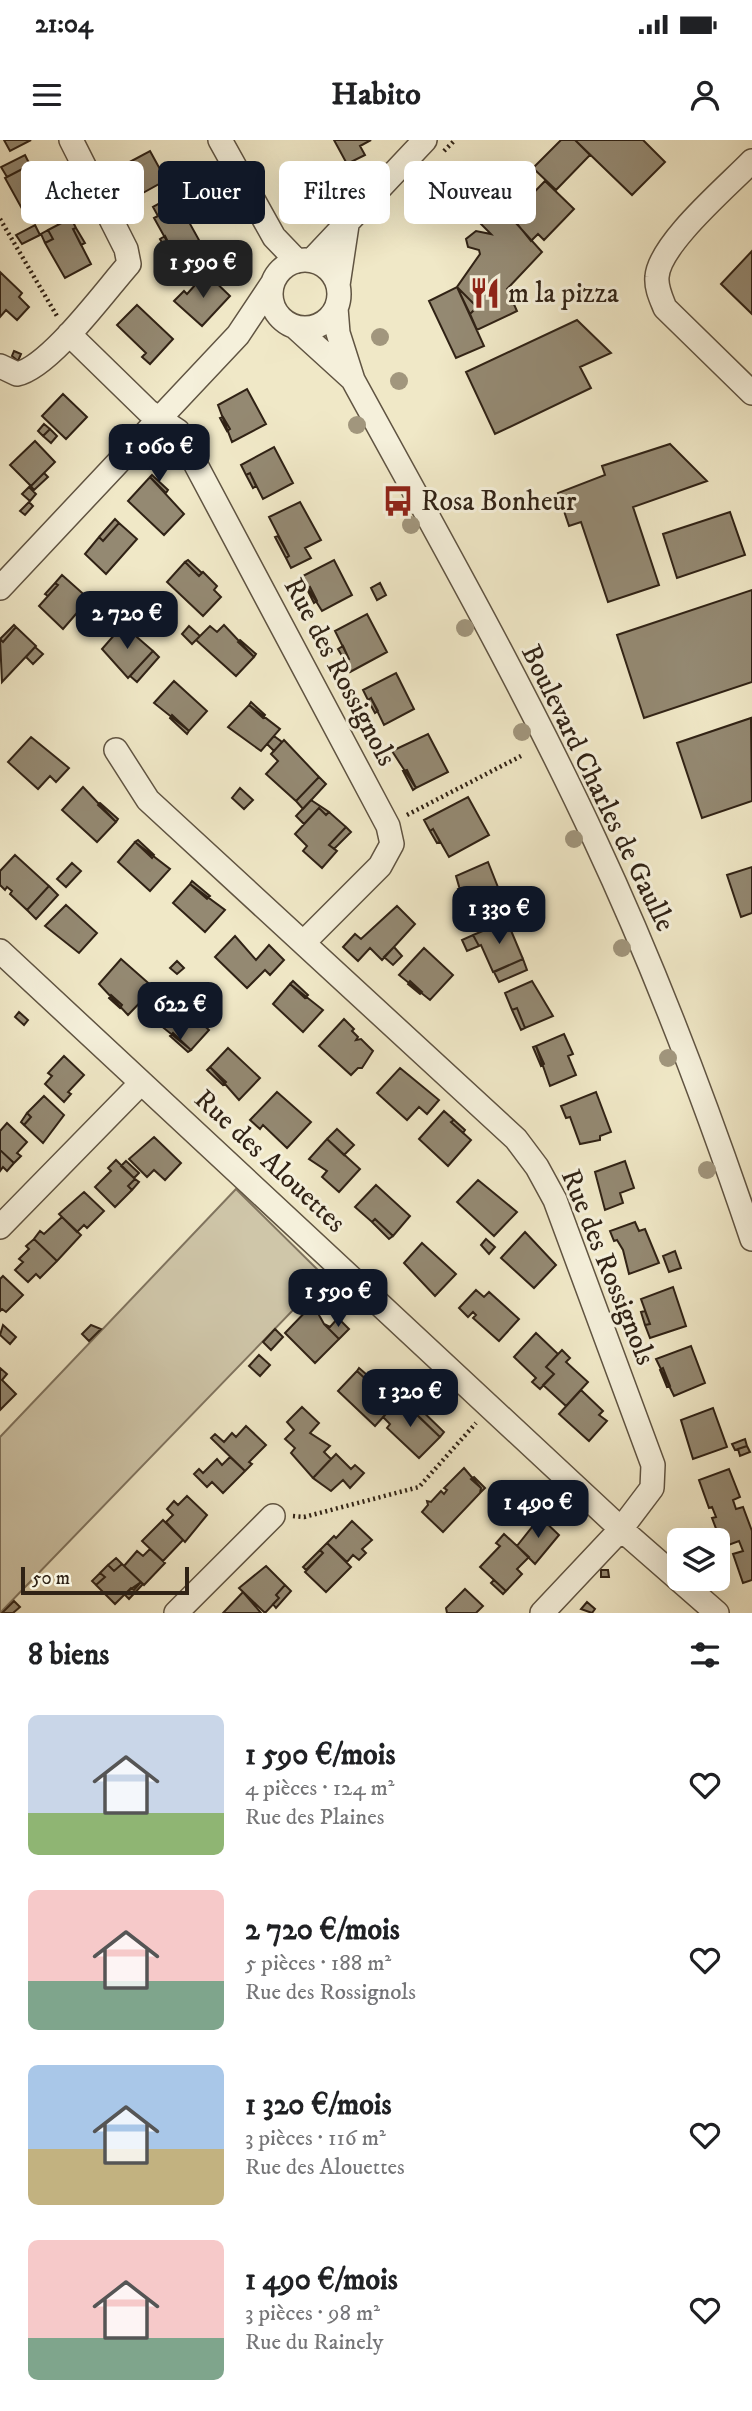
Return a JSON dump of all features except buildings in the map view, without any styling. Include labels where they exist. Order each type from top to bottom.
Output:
[{"type":"street","points":[[0,366],[17,374],[29,372],[69,334],[129,264],[126,249],[71,140]]},
{"type":"street","points":[[220,140],[290,269]]},
{"type":"street","points":[[0,588],[238,335],[290,269],[347,225],[417,143]]},
{"type":"street","points":[[752,161],[670,247],[657,275],[658,290],[665,308],[752,393]]},
{"type":"street","points":[[238,335],[292,326],[314,327],[331,317],[336,308],[347,225]]},
{"type":"street","points":[[290,269],[325,267],[338,285]]},
{"type":"street","points":[[290,269],[272,303],[282,319],[292,326]]},
{"type":"street","name":"Boulevard Charles de Gaulle","points":[[336,308],[338,333],[353,380],[549,744],[594,838],[682,1039],[752,1238]]},
{"type":"street","name":"Boulevard Charles de Gaulle","points":[[292,326],[353,380]]},
{"type":"street","name":"Rue des Rossignols","points":[[69,334],[160,420],[178,431],[388,826]]},
{"type":"street","name":"Rue des Rossignols","points":[[116,750],[148,800],[516,1139],[537,1167],[555,1200],[653,1465],[652,1488],[621,1528],[542,1613]]},
{"type":"street","points":[[304,942],[380,866],[393,844],[388,826]]},
{"type":"street","name":"Rue des Alouettes","points":[[0,951],[621,1528],[717,1613]]},
{"type":"street","points":[[0,1227],[141,1083]]},
{"type":"street","points":[[176,1613],[273,1516]]},
{"type":"path","points":[[0,219],[69,334]]},
{"type":"path","points":[[388,826],[521,756]]},
{"type":"path","points":[[273,1516],[304,1517],[419,1487],[490,1406]]},
{"type":"shaded area","points":[[236,1189],[325,1277],[0,1613],[0,1437]]},
{"type":"place","name":"m la pizza","points":[[485,293]]},
{"type":"place","name":"Rosa Bonheur","points":[[398,501]]}]
